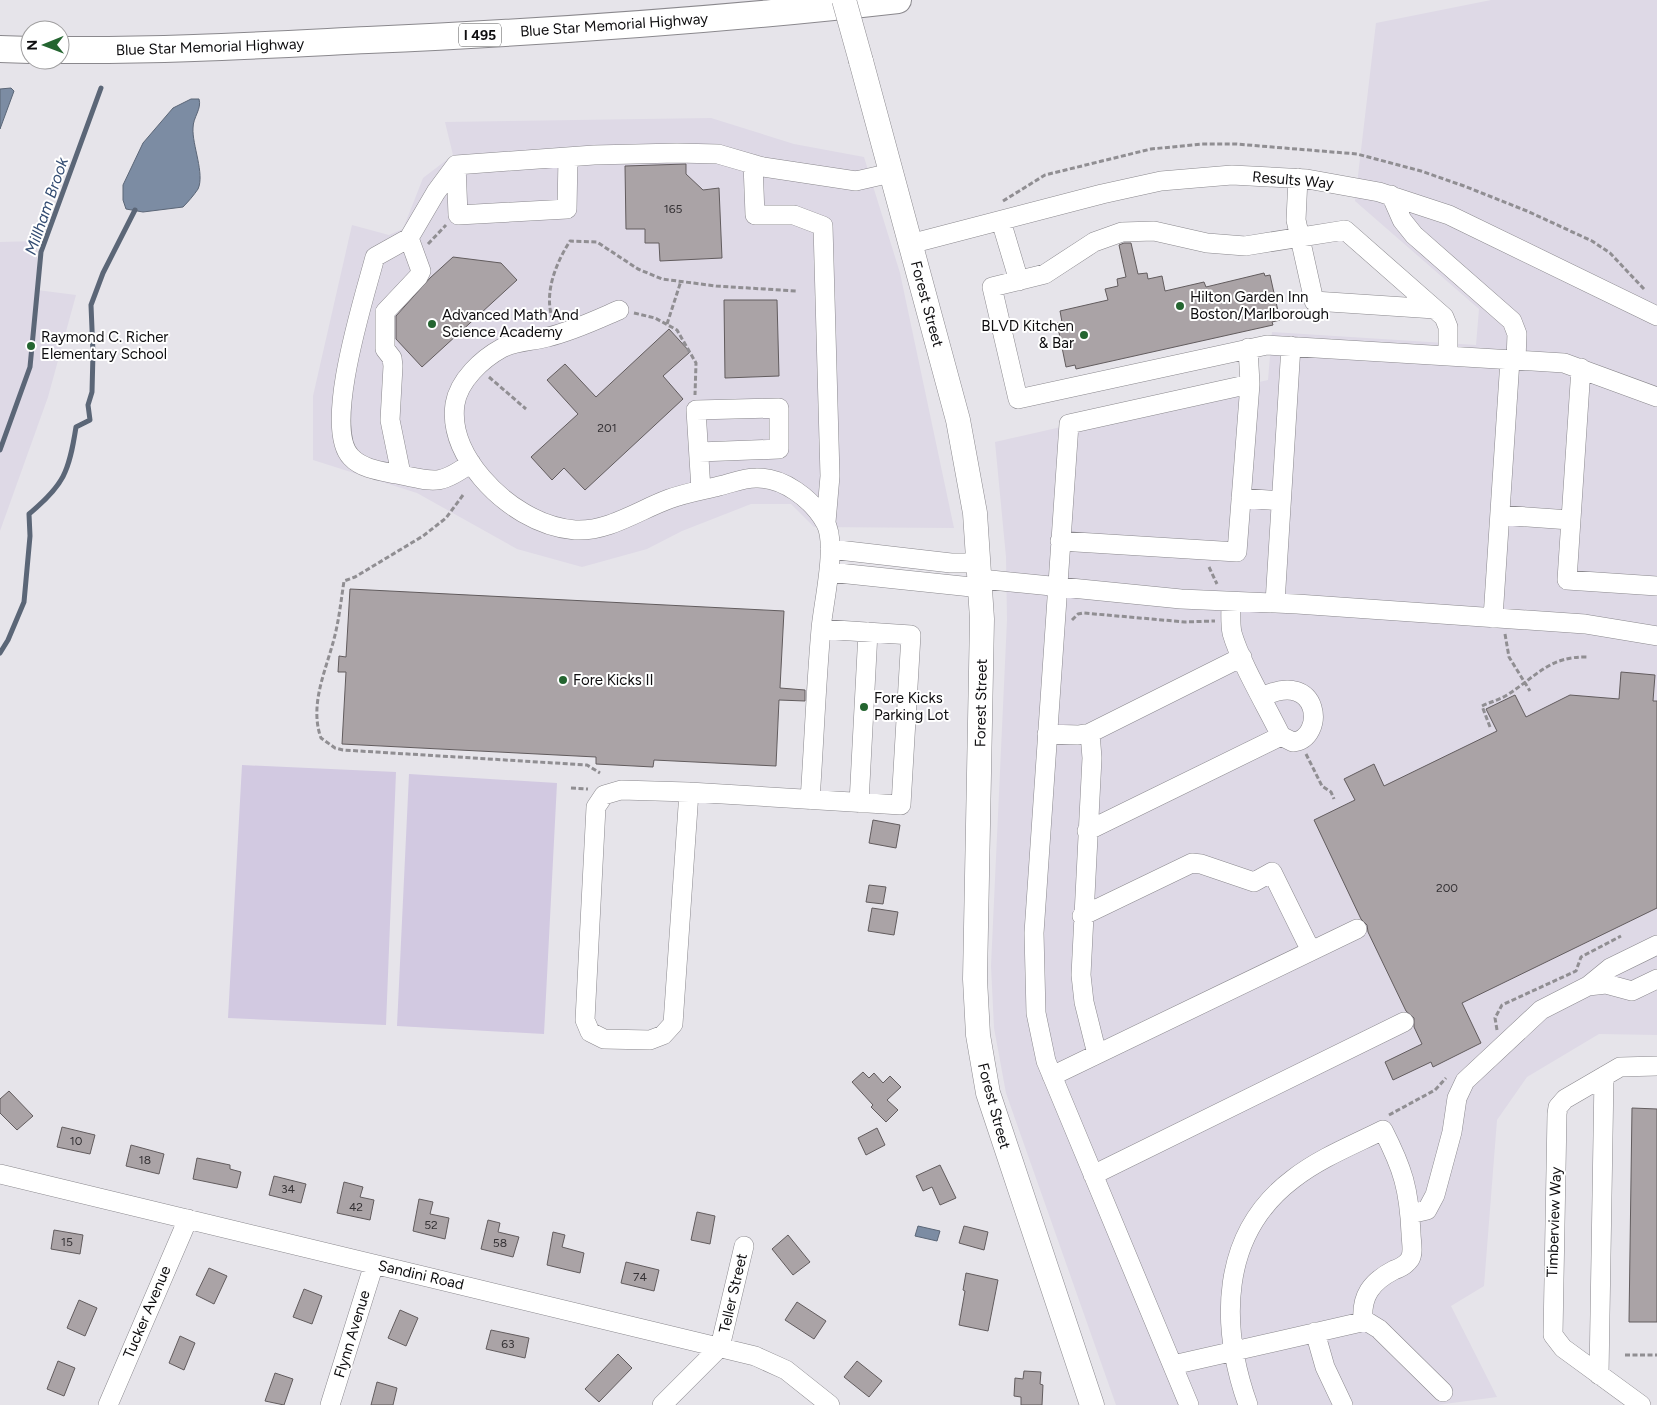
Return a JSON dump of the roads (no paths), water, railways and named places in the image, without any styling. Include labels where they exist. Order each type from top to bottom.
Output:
[{"type":"highway","name":"Blue Star Memorial Highway","points":[[70,50],[187,48],[511,33],[663,23],[898,0]]},
{"type":"highway","points":[[0,49],[20,50]]},
{"type":"main road","name":"Forest Street","points":[[844,0],[963,439],[973,494],[981,577],[975,979],[980,1058],[999,1130],[1092,1405]]},
{"type":"street","points":[[470,464],[451,478],[432,481],[375,470],[360,464],[349,456],[343,443],[341,420],[342,397],[354,338],[375,257],[409,238],[436,192],[456,165],[568,157],[718,154],[753,164],[856,181],[891,173]]},
{"type":"street","points":[[456,165],[458,215],[567,209],[568,157]]},
{"type":"street","points":[[753,164],[755,215],[794,214],[823,226],[830,476],[826,522],[830,536],[821,628],[810,800]]},
{"type":"street","name":"Results Way","points":[[910,244],[1116,190],[1161,181],[1232,175],[1298,178],[1340,184],[1391,196],[1472,225],[1657,316]]},
{"type":"street","points":[[1298,178],[1296,212],[1299,236],[1314,301],[1435,309]]},
{"type":"street","points":[[1391,196],[1402,220],[1414,235],[1514,325],[1517,334],[1513,360],[1500,515],[1499,623]]},
{"type":"street","points":[[1001,221],[1018,281]]},
{"type":"street","points":[[1448,356],[1447,323],[1435,309],[1345,230],[1299,236],[1262,244],[1236,246],[1207,243],[1154,231],[1122,232],[1094,242],[1052,271],[992,288],[1018,399],[1263,345],[1291,346],[1448,356],[1513,360],[1557,362],[1580,368],[1657,397]]},
{"type":"street","points":[[401,474],[390,420],[393,366],[392,358],[386,349],[384,318],[389,305],[418,277],[421,271],[409,238]]},
{"type":"street","points":[[619,310],[559,334],[508,346],[490,356],[462,384],[454,411],[462,449],[470,464],[500,496],[522,512],[549,525],[575,530],[592,528],[632,516],[670,498],[758,477],[781,482],[803,497],[826,522]]},
{"type":"street","points":[[1275,603],[1291,346]]},
{"type":"street","points":[[1060,541],[1237,552],[1250,384],[1248,348]]},
{"type":"street","points":[[1580,368],[1567,580],[1657,586]]},
{"type":"street","points":[[1189,1405],[1052,1076],[1037,1024],[1033,968],[1068,424],[1250,384]]},
{"type":"street","points":[[699,452],[779,449],[779,408],[696,410],[701,490]]},
{"type":"street","points":[[1241,498],[1281,501]]},
{"type":"street","points":[[1500,515],[1570,520]]},
{"type":"street","points":[[829,561],[1057,586],[1226,597],[1499,623],[1604,626],[1657,636]]},
{"type":"street","points":[[829,561],[951,563],[981,577]]},
{"type":"street","points":[[1226,597],[1232,633],[1242,657],[1281,736],[1293,742],[1305,737],[1314,721],[1311,705],[1303,694],[1288,689],[1277,690],[1262,697]]},
{"type":"street","points":[[689,792],[673,1024],[663,1035],[650,1040],[604,1039],[590,1032],[585,1020],[596,808],[604,796],[620,790],[689,792],[901,805],[911,635],[821,628]]},
{"type":"street","points":[[859,803],[868,632]]},
{"type":"street","points":[[1047,734],[1078,736],[1090,733],[1242,657]]},
{"type":"street","points":[[1090,733],[1092,758],[1082,916],[1082,984],[1097,1054]]},
{"type":"street","points":[[1087,831],[1281,736]]},
{"type":"street","points":[[1082,916],[1192,863],[1201,864],[1254,882],[1272,872],[1311,951]]},
{"type":"street","points":[[1052,1076],[1357,929]]},
{"type":"street","points":[[1410,1214],[1427,1210],[1434,1200],[1452,1132],[1457,1098],[1465,1081],[1541,1010],[1588,986],[1610,968],[1657,945]]},
{"type":"street","points":[[1588,986],[1606,984],[1632,991],[1657,979]]},
{"type":"street","points":[[1093,1175],[1404,1022]]},
{"type":"street","name":"Timberview Way","points":[[1640,1405],[1560,1345],[1553,1335],[1551,1326],[1557,1110],[1565,1099],[1624,1066],[1657,1066]]},
{"type":"street","points":[[1600,1375],[1604,1076]]},
{"type":"street","points":[[1248,1405],[1232,1351],[1230,1295],[1238,1255],[1264,1208],[1292,1179],[1316,1164],[1384,1130],[1404,1174],[1410,1214],[1411,1257],[1407,1263],[1370,1287],[1363,1301],[1363,1321]]},
{"type":"street","name":"Sandini Road","points":[[0,1174],[754,1356],[775,1364],[805,1384],[830,1405]]},
{"type":"street","name":"Tucker Avenue","points":[[108,1405],[188,1219]]},
{"type":"street","name":"Teller Street","points":[[662,1405],[720,1347],[744,1246]]},
{"type":"street","name":"Flynn Avenue","points":[[330,1405],[374,1264]]},
{"type":"street","points":[[1173,1365],[1363,1321],[1376,1326],[1443,1392]]},
{"type":"street","points":[[1315,1332],[1325,1367],[1343,1405]]},
{"type":"water","points":[[11,88],[14,91],[0,129],[0,89]]},
{"type":"water","points":[[191,99],[199,99],[200,103],[193,128],[200,176],[198,189],[183,207],[143,212],[126,209],[123,200],[123,185],[143,143],[173,108]]},
{"type":"water","points":[[918,1226],[940,1231],[937,1241],[915,1236]]},
{"type":"waterway","name":"Millham Brook","points":[[0,450],[30,367],[41,252],[101,88]]},
{"type":"waterway","points":[[0,653],[8,640],[24,602],[30,536],[29,514],[57,486],[71,456],[76,427],[90,420],[88,405],[92,392],[93,353],[91,305],[103,273],[135,210]]},
{"type":"place","name":"Hilton Garden Inn Boston/Marlborough","points":[[1180,306]]},
{"type":"place","name":"Advanced Math And Science Academy","points":[[432,324]]},
{"type":"place","name":"BLVD Kitchen & Bar","points":[[1084,335]]},
{"type":"place","name":"Raymond C. Richer Elementary School","points":[[31,346]]},
{"type":"place","name":"Fore Kicks II","points":[[563,680]]},
{"type":"place","name":"Fore Kicks Parking Lot","points":[[864,707]]}]
